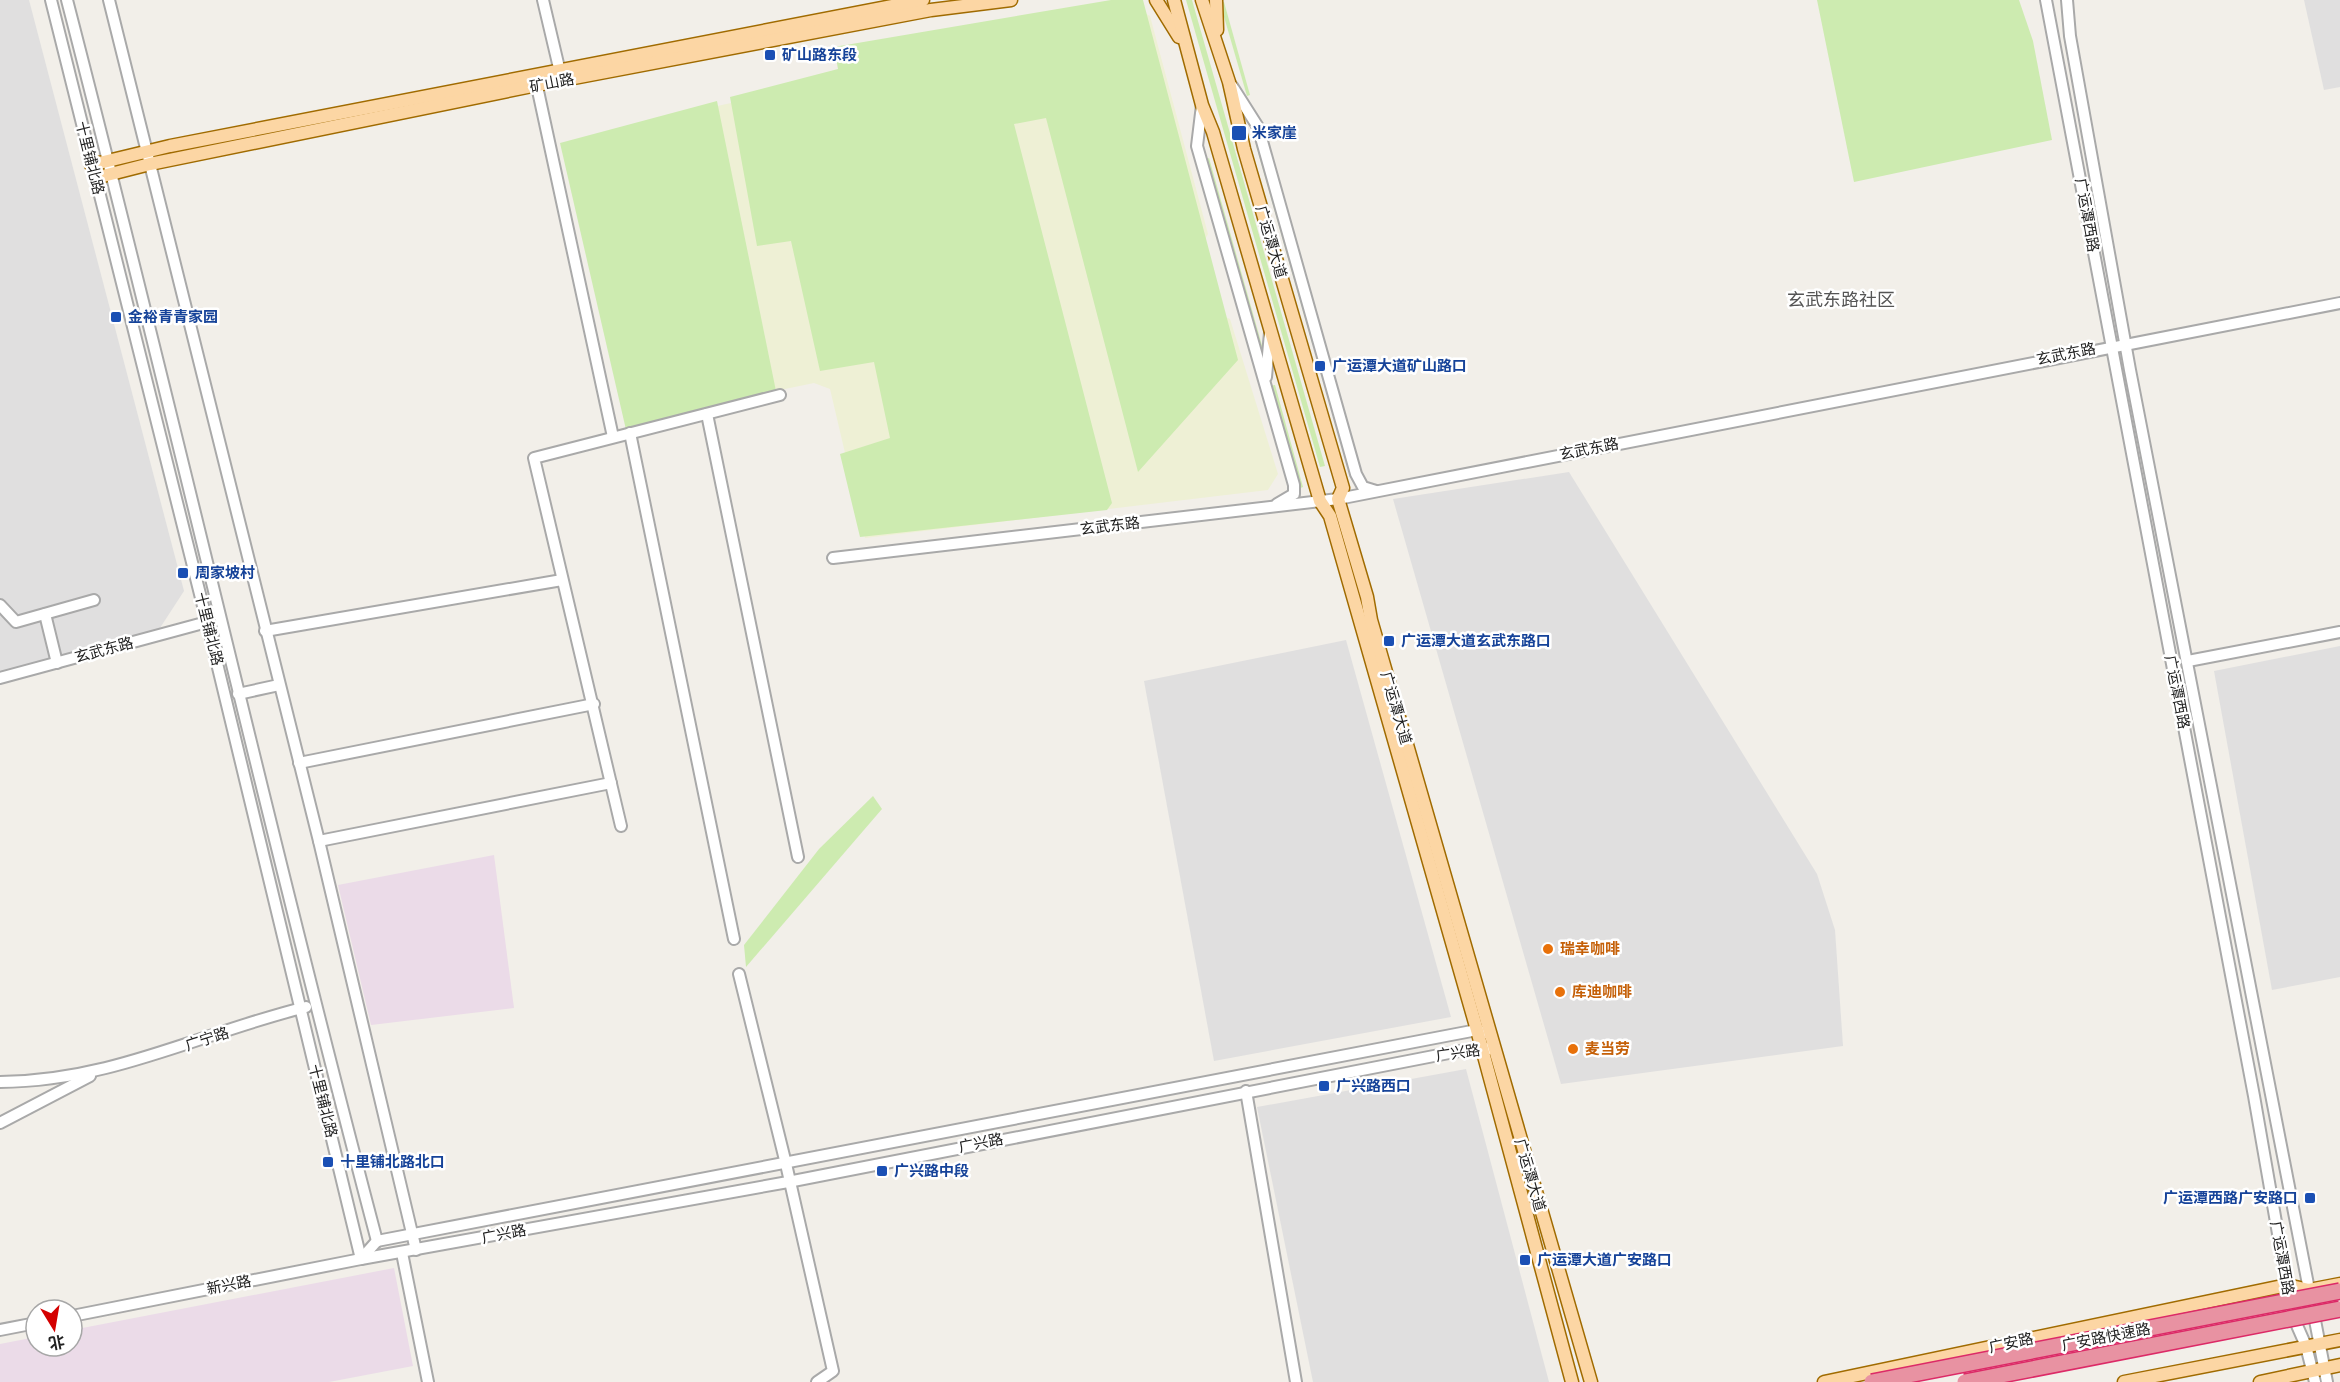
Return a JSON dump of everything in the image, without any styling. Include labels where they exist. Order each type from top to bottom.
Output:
[{"type":"highway","name":"广安路快速路","points":[[1872,1382],[2340,1291]]},
{"type":"highway","name":"广安路快速路","points":[[1967,1382],[2340,1309]]},
{"type":"main road","name":"矿山路","points":[[94,178],[536,81],[560,72],[923,0]]},
{"type":"main road","name":"矿山路","points":[[91,165],[147,150],[931,10],[1011,0]]},
{"type":"main road","points":[[1156,0],[1190,58]]},
{"type":"main road","name":"广运潭大道","points":[[1174,0],[1202,105],[1213,132],[1320,501],[1330,516],[1477,1030],[1572,1382]]},
{"type":"main road","name":"广运潭大道","points":[[1202,0],[1229,82],[1244,149],[1343,488],[1338,499],[1591,1382]]},
{"type":"main road","points":[[1216,0],[1218,46]]},
{"type":"main road","name":"广安路","points":[[1824,1382],[2287,1285],[2309,1290],[2340,1284]]},
{"type":"main road","points":[[1967,1382],[2340,1304]]},
{"type":"main road","points":[[2124,1382],[2340,1340]]},
{"type":"main road","points":[[2260,1382],[2318,1374],[2340,1365]]},
{"type":"street","name":"十里铺北路","points":[[51,0],[207,622],[361,1259]]},
{"type":"street","name":"十里铺北路","points":[[67,0],[113,173],[315,1005],[377,1241]]},
{"type":"street","points":[[110,0],[319,841],[416,1251]]},
{"type":"street","points":[[543,0],[560,72]]},
{"type":"street","name":"广运潭西路","points":[[2046,0],[2248,1061],[2292,1314],[2318,1374],[2326,1382]]},
{"type":"street","name":"广运潭西路","points":[[2067,0],[2070,36],[2125,343],[2320,1344],[2318,1374]]},
{"type":"street","points":[[536,81],[613,437]]},
{"type":"street","points":[[1229,82],[1258,127],[1356,474],[1364,487],[1382,490]]},
{"type":"street","points":[[1202,105],[1197,146],[1295,489],[1287,500],[1264,508]]},
{"type":"street","name":"玄武东路","points":[[833,558],[1338,499],[2111,345],[2340,303]]},
{"type":"street","points":[[1265,384],[1270,333]]},
{"type":"street","points":[[621,826],[534,458],[780,395]]},
{"type":"street","points":[[707,414],[798,857]]},
{"type":"street","points":[[630,433],[734,939]]},
{"type":"street","points":[[266,631],[562,580]]},
{"type":"street","points":[[0,605],[16,622],[94,600]]},
{"type":"street","points":[[45,614],[57,663]]},
{"type":"street","name":"玄武东路","points":[[0,678],[207,622]]},
{"type":"street","points":[[2188,661],[2340,632]]},
{"type":"street","points":[[238,694],[279,685]]},
{"type":"street","points":[[299,763],[594,704]]},
{"type":"street","points":[[319,841],[611,783]]},
{"type":"street","points":[[739,974],[786,1164],[788,1182],[832,1371],[817,1382]]},
{"type":"street","name":"广宁路","points":[[0,1082],[46,1081],[98,1072],[315,1005]]},
{"type":"street","name":"广兴路","points":[[377,1241],[414,1236],[1477,1030],[1490,1036]]},
{"type":"street","name":"广兴路","points":[[361,1259],[416,1251],[788,1182],[1480,1047],[1495,1050]]},
{"type":"street","name":"广宁路","points":[[0,1123],[98,1072]]},
{"type":"street","points":[[1246,1091],[1296,1382]]},
{"type":"street","points":[[361,1259],[377,1241]]},
{"type":"street","points":[[402,1253],[428,1382]]},
{"type":"street","name":"新兴路","points":[[84,1314],[361,1259]]},
{"type":"street","points":[[0,1330],[24,1325]]},
{"type":"shaded area","points":[[0,0],[29,0],[184,591],[158,631],[0,672]]},
{"type":"shaded area","points":[[2304,0],[2340,0],[2340,87],[2324,90]]},
{"type":"shaded area","points":[[1569,472],[1817,874],[1835,930],[1843,1046],[1561,1084],[1393,499]]},
{"type":"shaded area","points":[[1346,640],[1451,1017],[1214,1061],[1144,681]]},
{"type":"shaded area","points":[[2340,646],[2340,977],[2272,990],[2214,671]]},
{"type":"shaded area","points":[[494,855],[514,1008],[371,1025],[338,885]]},
{"type":"shaded area","points":[[1466,1069],[1549,1382],[1313,1382],[1257,1107]]},
{"type":"shaded area","points":[[394,1268],[413,1366],[329,1382],[0,1382],[0,1344],[24,1339],[24,1358],[84,1358],[84,1328]]},
{"type":"green space","points":[[1111,0],[1143,0],[1238,360],[1138,472],[1046,118],[1014,124],[1112,503],[1107,510],[860,537],[840,454],[890,438],[874,362],[820,371],[791,241],[757,246],[730,97],[838,69],[834,47]]},
{"type":"green space","points":[[1186,0],[1192,0],[1325,466],[1320,467]]},
{"type":"green space","points":[[1817,0],[2019,0],[2033,41],[2052,140],[1854,182]]},
{"type":"green space","points":[[1224,2],[1250,95],[1247,96],[1220,3]]},
{"type":"green space","points":[[1136,8],[1150,16],[1208,234],[1192,263],[1204,308],[1230,319],[1278,474],[1268,490],[865,538],[830,389],[814,383],[737,399],[681,114],[955,54]]},
{"type":"green space","points":[[717,101],[777,396],[627,434],[560,143]]},
{"type":"green space","points":[[1260,144],[1317,342],[1312,343],[1256,145]]},
{"type":"green space","points":[[1209,158],[1263,349],[1259,351],[1205,160]]},
{"type":"green space","points":[[1275,385],[1303,487],[1298,489],[1269,386]]},
{"type":"green space","points":[[873,796],[882,809],[746,967],[744,945],[819,849]]},
{"type":"place","name":"矿山路东段","points":[[770,55]]},
{"type":"place","name":"米家崖","points":[[1239,133]]},
{"type":"place","name":"金裕青青家园","points":[[116,317]]},
{"type":"place","name":"广运潭大道矿山路口","points":[[1320,366]]},
{"type":"place","name":"周家坡村","points":[[183,573]]},
{"type":"place","name":"广运潭大道玄武东路口","points":[[1389,641]]},
{"type":"place","name":"瑞幸咖啡","points":[[1548,949]]},
{"type":"place","name":"库迪咖啡","points":[[1560,992]]},
{"type":"place","name":"麦当劳","points":[[1573,1049]]},
{"type":"place","name":"广兴路西口","points":[[1324,1086]]},
{"type":"place","name":"十里铺北路北口","points":[[328,1162]]},
{"type":"place","name":"广兴路中段","points":[[882,1171]]},
{"type":"place","name":"广运潭西路广安路口","points":[[2310,1198]]},
{"type":"place","name":"广运潭大道广安路口","points":[[1525,1260]]},
{"type":"district","name":"玄武东路社区","points":[[1841,300]]}]
